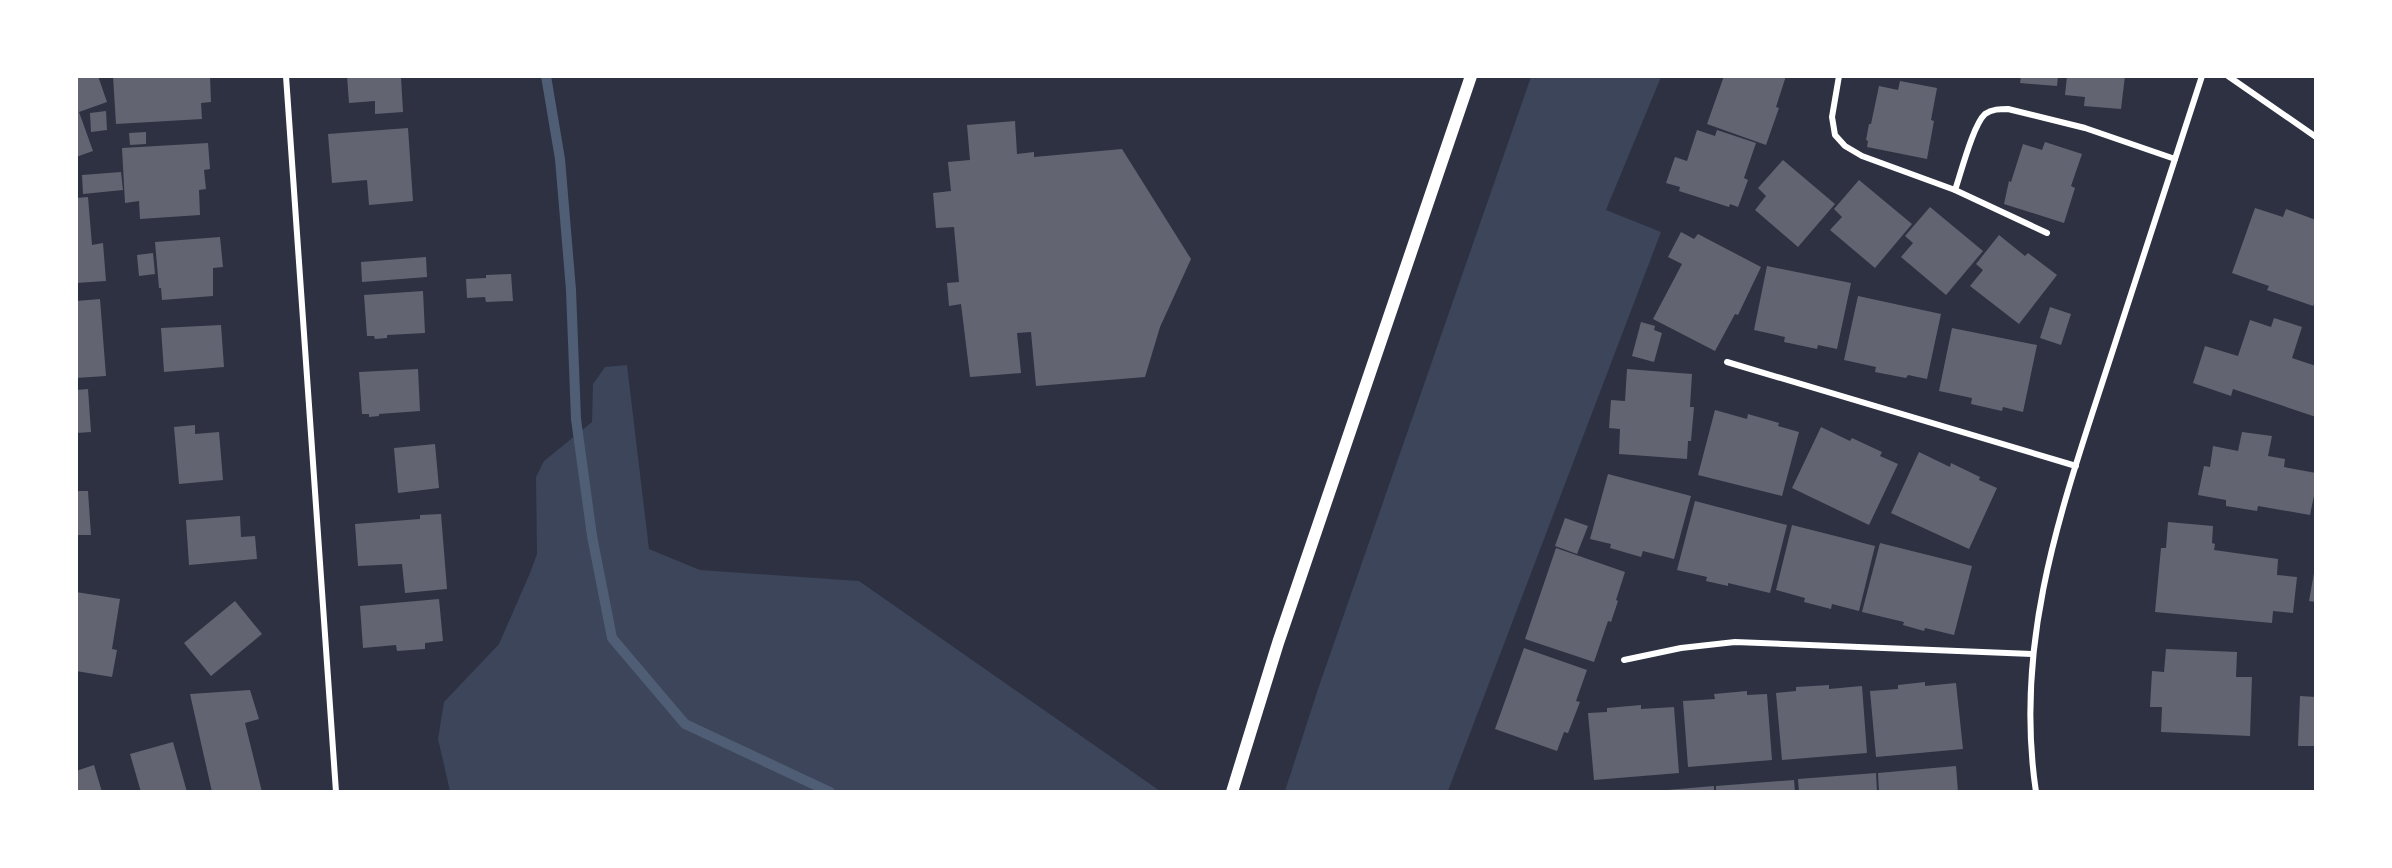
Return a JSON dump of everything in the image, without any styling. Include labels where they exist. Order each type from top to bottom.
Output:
[{"type":"main road","points":[[1232,792],[1278,643],[1471,76]]},
{"type":"street","points":[[286,76],[336,792]]},
{"type":"street","points":[[1839,76],[1832,117],[1835,135],[1845,146],[1862,156],[1955,190],[2047,233]]},
{"type":"street","points":[[2036,792],[2030,749],[2032,654],[2044,577],[2076,466],[2202,76]]},
{"type":"street","points":[[2228,76],[2316,136]]},
{"type":"street","points":[[1955,190],[1977,125],[1985,114],[1996,109],[2008,109],[2085,128],[2175,159]]},
{"type":"street","points":[[1727,362],[2076,466]]},
{"type":"street","points":[[1624,660],[1681,648],[1735,642],[2032,654]]},
{"type":"shaded area","points":[[1531,77],[1661,77],[1606,210],[1661,232],[1448,791],[1285,791],[1318,689]]},
{"type":"shaded area","points":[[627,365],[649,549],[700,570],[859,581],[1160,791],[450,791],[438,739],[444,702],[499,644],[530,573],[537,554],[536,477],[544,461],[592,422],[593,384],[605,367]]},
{"type":"building","points":[[76,76],[98,76],[107,102],[79,112],[93,151],[76,157]]},
{"type":"building","points":[[113,76],[210,76],[211,102],[201,103],[202,119],[116,124]]},
{"type":"building","points":[[347,76],[401,77],[403,112],[375,114],[375,101],[349,103]]},
{"type":"building","points":[[1724,76],[1786,76],[1776,107],[1779,108],[1766,145],[1707,124]]},
{"type":"building","points":[[2021,76],[2058,76],[2057,86],[2020,83]]},
{"type":"building","points":[[2067,76],[2125,76],[2121,109],[2084,106],[2085,97],[2065,95]]},
{"type":"building","points":[[1900,81],[1937,88],[1927,159],[1867,147],[1869,124],[1871,124],[1879,86],[1898,90]]},
{"type":"building","points":[[106,111],[107,130],[91,132],[90,113]]},
{"type":"building","points":[[1015,121],[1017,154],[1034,152],[1034,157],[1122,149],[1191,259],[1160,327],[1145,377],[1036,386],[1031,332],[1017,333],[1021,373],[970,377],[961,304],[949,306],[947,283],[959,282],[954,227],[936,228],[933,193],[951,191],[948,162],[970,160],[967,125]]},
{"type":"building","points":[[408,128],[413,201],[369,205],[367,180],[332,183],[328,134]]},
{"type":"building","points":[[1697,130],[1715,136],[1717,130],[1756,143],[1744,178],[1748,180],[1738,207],[1730,204],[1729,207],[1679,191],[1680,187],[1666,183],[1675,157],[1687,161]]},
{"type":"building","points":[[146,132],[146,144],[130,145],[129,133]]},
{"type":"building","points":[[2045,142],[2082,154],[2071,186],[2075,188],[2064,223],[2004,204],[2009,181],[2011,182],[2023,144],[2042,150]]},
{"type":"building","points":[[208,143],[210,169],[204,170],[206,189],[199,190],[200,215],[140,219],[139,201],[125,203],[122,148]]},
{"type":"building","points":[[1783,160],[1835,204],[1798,247],[1755,210],[1766,196],[1758,188]]},
{"type":"building","points":[[121,172],[123,190],[83,194],[82,175]]},
{"type":"building","points":[[1859,180],[1912,224],[1875,268],[1830,230],[1842,217],[1834,209]]},
{"type":"building","points":[[88,197],[92,245],[103,243],[106,281],[76,283],[76,198]]},
{"type":"building","points":[[1930,207],[1983,251],[1946,295],[1901,257],[1913,243],[1905,236]]},
{"type":"building","points":[[2255,208],[2283,217],[2286,209],[2316,220],[2316,302],[2313,306],[2267,290],[2269,286],[2232,273]]},
{"type":"building","points":[[1681,232],[1694,239],[1698,234],[1761,267],[1738,315],[1735,314],[1715,351],[1653,319],[1682,264],[1668,257]]},
{"type":"building","points":[[1999,235],[2025,256],[2028,253],[2057,275],[2019,324],[1970,286],[1983,270],[1976,264]]},
{"type":"building","points":[[220,237],[223,267],[213,268],[213,296],[162,300],[155,242]]},
{"type":"building","points":[[153,253],[155,274],[139,276],[137,255]]},
{"type":"building","points":[[426,257],[427,277],[362,282],[361,262]]},
{"type":"building","points":[[1767,266],[1851,283],[1837,349],[1818,345],[1817,349],[1784,342],[1785,337],[1754,330]]},
{"type":"building","points":[[511,274],[513,301],[486,302],[485,297],[467,298],[466,279]]},
{"type":"building","points":[[423,291],[425,333],[387,335],[387,338],[375,339],[374,336],[367,336],[364,295]]},
{"type":"building","points":[[1858,296],[1941,314],[1927,379],[1908,375],[1906,378],[1875,372],[1876,367],[1844,360]]},
{"type":"building","points":[[100,299],[106,376],[76,378],[76,301]]},
{"type":"building","points":[[2050,307],[2071,314],[2061,345],[2040,338]]},
{"type":"building","points":[[2274,318],[2302,327],[2292,358],[2316,366],[2316,417],[2233,389],[2231,396],[2193,383],[2205,346],[2238,356],[2250,320],[2271,327]]},
{"type":"building","points":[[1641,322],[1655,326],[1654,330],[1662,333],[1654,362],[1632,356]]},
{"type":"building","points":[[221,325],[224,367],[164,372],[161,328]]},
{"type":"building","points":[[1952,328],[2037,345],[2023,412],[2003,407],[2002,411],[1971,404],[1972,398],[1939,391]]},
{"type":"building","points":[[418,369],[420,411],[379,414],[379,416],[369,417],[369,414],[362,414],[359,372]]},
{"type":"building","points":[[1627,369],[1692,374],[1690,407],[1694,407],[1687,459],[1619,454],[1620,429],[1609,428],[1611,400],[1625,401]]},
{"type":"building","points":[[88,389],[91,432],[76,433],[76,390]]},
{"type":"building","points":[[1715,410],[1747,419],[1748,414],[1779,423],[1778,426],[1799,432],[1782,496],[1698,475]]},
{"type":"building","points":[[195,425],[195,434],[219,432],[223,480],[179,484],[174,427]]},
{"type":"building","points":[[1821,427],[1850,441],[1852,438],[1882,452],[1880,456],[1898,464],[1869,525],[1792,488]]},
{"type":"building","points":[[2242,432],[2272,436],[2268,456],[2285,459],[2284,467],[2316,473],[2316,486],[2310,515],[2258,506],[2257,511],[2226,506],[2226,500],[2198,495],[2204,466],[2210,467],[2213,446],[2238,451]]},
{"type":"building","points":[[435,444],[439,488],[398,493],[394,448]]},
{"type":"building","points":[[1919,452],[1950,467],[1951,463],[1997,488],[1969,549],[1891,513]]},
{"type":"building","points":[[1608,474],[1691,496],[1674,559],[1643,551],[1641,557],[1610,548],[1611,544],[1590,539]]},
{"type":"building","points":[[76,491],[88,491],[91,535],[76,535]]},
{"type":"building","points":[[1695,501],[1787,525],[1770,593],[1728,583],[1728,586],[1706,581],[1707,577],[1677,570]]},
{"type":"building","points":[[441,514],[447,589],[405,593],[402,564],[358,566],[355,524],[420,519],[420,515]]},
{"type":"building","points":[[240,516],[241,537],[255,536],[257,559],[189,565],[186,520]]},
{"type":"building","points":[[1565,518],[1588,526],[1577,554],[1555,546]]},
{"type":"building","points":[[2168,522],[2213,526],[2214,550],[2278,559],[2277,575],[2297,577],[2293,613],[2273,611],[2272,623],[2155,612],[2161,548],[2166,548]]},
{"type":"building","points":[[1792,525],[1875,546],[1859,611],[1832,604],[1831,609],[1804,602],[1805,598],[1776,590]]},
{"type":"building","points":[[1880,543],[1972,566],[1954,635],[1925,628],[1924,631],[1903,625],[1904,622],[1862,612]]},
{"type":"building","points":[[1556,548],[1625,572],[1611,622],[1608,621],[1594,662],[1525,639]]},
{"type":"building","points":[[2314,573],[2316,574],[2316,602],[2309,601]]},
{"type":"building","points":[[76,592],[120,599],[112,649],[117,650],[112,677],[76,671]]},
{"type":"building","points":[[439,599],[443,641],[425,643],[425,649],[397,651],[396,645],[363,648],[360,606]]},
{"type":"building","points":[[235,601],[262,634],[211,676],[184,643]]},
{"type":"building","points":[[1524,648],[1587,670],[1576,701],[1580,702],[1568,733],[1564,732],[1557,751],[1495,729]]},
{"type":"building","points":[[2166,649],[2237,652],[2236,677],[2252,677],[2250,736],[2161,732],[2162,707],[2150,707],[2152,671],[2164,672]]},
{"type":"building","points":[[1925,682],[1925,686],[1956,683],[1963,749],[1876,757],[1870,691],[1898,689],[1898,685]]},
{"type":"building","points":[[1829,685],[1829,689],[1862,686],[1867,753],[1782,760],[1776,693],[1796,691],[1796,687]]},
{"type":"building","points":[[250,690],[259,719],[245,723],[262,792],[212,792],[190,694]]},
{"type":"building","points":[[1747,691],[1747,695],[1767,694],[1772,760],[1688,767],[1683,701],[1715,699],[1714,694]]},
{"type":"building","points":[[2300,696],[2316,697],[2316,746],[2298,746]]},
{"type":"building","points":[[1641,705],[1641,709],[1674,707],[1679,773],[1594,780],[1588,713],[1607,712],[1607,708]]},
{"type":"building","points":[[173,742],[187,792],[141,792],[130,754]]},
{"type":"building","points":[[94,765],[102,792],[76,792],[76,771]]},
{"type":"building","points":[[1956,766],[1958,792],[1879,792],[1878,773]]},
{"type":"building","points":[[1876,773],[1877,792],[1799,792],[1798,779]]},
{"type":"building","points":[[1794,780],[1795,792],[1716,792],[1716,786]]},
{"type":"building","points":[[1714,786],[1714,792],[1667,792],[1667,790]]},
{"type":"waterway","points":[[546,76],[560,159],[571,290],[576,419],[592,536],[612,638],[685,724],[830,792]]}]
